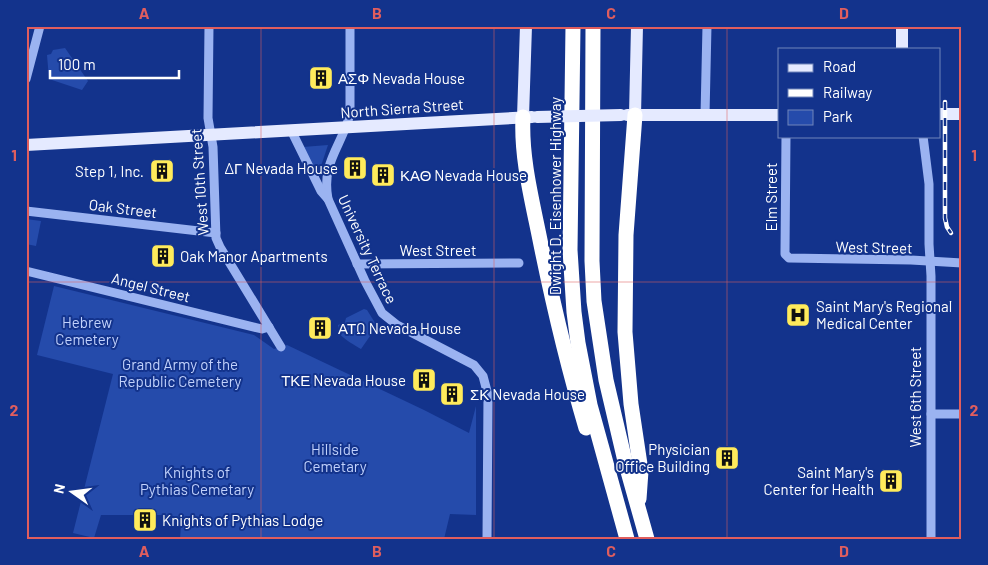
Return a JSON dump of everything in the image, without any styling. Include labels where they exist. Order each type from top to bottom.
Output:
[{"type":"highway","name":"Dwight D. Eisenhower Highway","points":[[572,26],[570,250],[574,312],[590,405],[627,539]]},
{"type":"highway","points":[[593,26],[592,261],[594,301],[606,380],[638,511],[647,539]]},
{"type":"highway","points":[[628,115],[626,358],[642,470],[638,511]]},
{"type":"highway","points":[[530,117],[522,131],[526,164],[560,337],[617,539]]},
{"type":"main road","points":[[526,26],[530,117]]},
{"type":"main road","points":[[628,115],[636,26]]},
{"type":"main road","points":[[902,26],[902,48]]},
{"type":"main road","points":[[940,114],[962,114]]},
{"type":"main road","name":"North Sierra Street","points":[[26,145],[530,117],[778,115]]},
{"type":"street","points":[[26,79],[40,26]]},
{"type":"street","name":"West 10th Street","points":[[209,26],[208,118],[212,135],[218,243],[281,347]]},
{"type":"street","name":"University Terrace","points":[[350,26],[350,114],[346,127],[334,149],[328,170],[326,186],[328,199],[376,306],[388,320],[474,365],[483,376],[488,395],[487,539]]},
{"type":"street","points":[[705,115],[707,26]]},
{"type":"street","points":[[291,130],[321,191],[328,199]]},
{"type":"street","name":"Elm Street","points":[[786,138],[785,251],[787,257]]},
{"type":"street","name":"West 6th Street","points":[[923,138],[929,184],[931,262],[931,539]]},
{"type":"street","name":"Oak Street","points":[[26,211],[216,233]]},
{"type":"street","name":"West Street","points":[[787,257],[792,259],[911,260],[962,264]]},
{"type":"street","name":"West Street","points":[[357,264],[519,263]]},
{"type":"street","name":"Angel Street","points":[[26,271],[262,329],[268,327]]},
{"type":"street","points":[[932,414],[962,414]]},
{"type":"green space","points":[[65,48],[88,81],[82,90],[49,79],[47,55],[51,54],[53,50]]},
{"type":"green space","points":[[328,145],[318,175],[303,147]]},
{"type":"green space","points":[[26,219],[41,221],[36,246],[26,244]]},
{"type":"green space","name":"Hillside Cemetary","points":[[54,286],[254,335],[274,349],[287,345],[469,433],[476,406],[476,515],[450,514],[444,539],[180,539],[181,525],[166,525],[166,515],[101,515],[94,538],[73,533],[113,374],[37,355]]},
{"type":"green space","points":[[364,309],[367,310],[377,326],[361,349],[341,336],[338,325],[345,322],[346,318]]},
{"type":"railway","points":[[945,102],[945,218],[951,233]]},
{"type":"place","name":"ΑΣΦ Nevada House","points":[[321,78]]},
{"type":"place","name":"ΔΓ Nevada House","points":[[355,168]]},
{"type":"place","name":"Step 1, Inc.","points":[[162,171]]},
{"type":"place","name":"ΚΑΘ Nevada House","points":[[383,175]]},
{"type":"place","name":"Oak Manor Apartments","points":[[163,256]]},
{"type":"place","name":"Saint Mary's Regional Medical Center","points":[[798,315]]},
{"type":"place","name":"ΑΤΩ Nevada House","points":[[320,328]]},
{"type":"place","name":"ΤΚΕ Nevada House","points":[[424,380]]},
{"type":"place","name":"ΣΚ Nevada House","points":[[452,394]]},
{"type":"place","name":"Physician Office Building","points":[[727,458]]},
{"type":"place","name":"Saint Mary's Center for Health","points":[[891,481]]},
{"type":"place","name":"Knights of Pythias Lodge","points":[[145,520]]},
{"type":"park label","name":"Hebrew Cemetery","points":[[87,330]]},
{"type":"park label","name":"Grand Army of the Republic Cemetery","points":[[180,372]]},
{"type":"park label","name":"Knights of Pythias Cemetary","points":[[197,480]]}]
